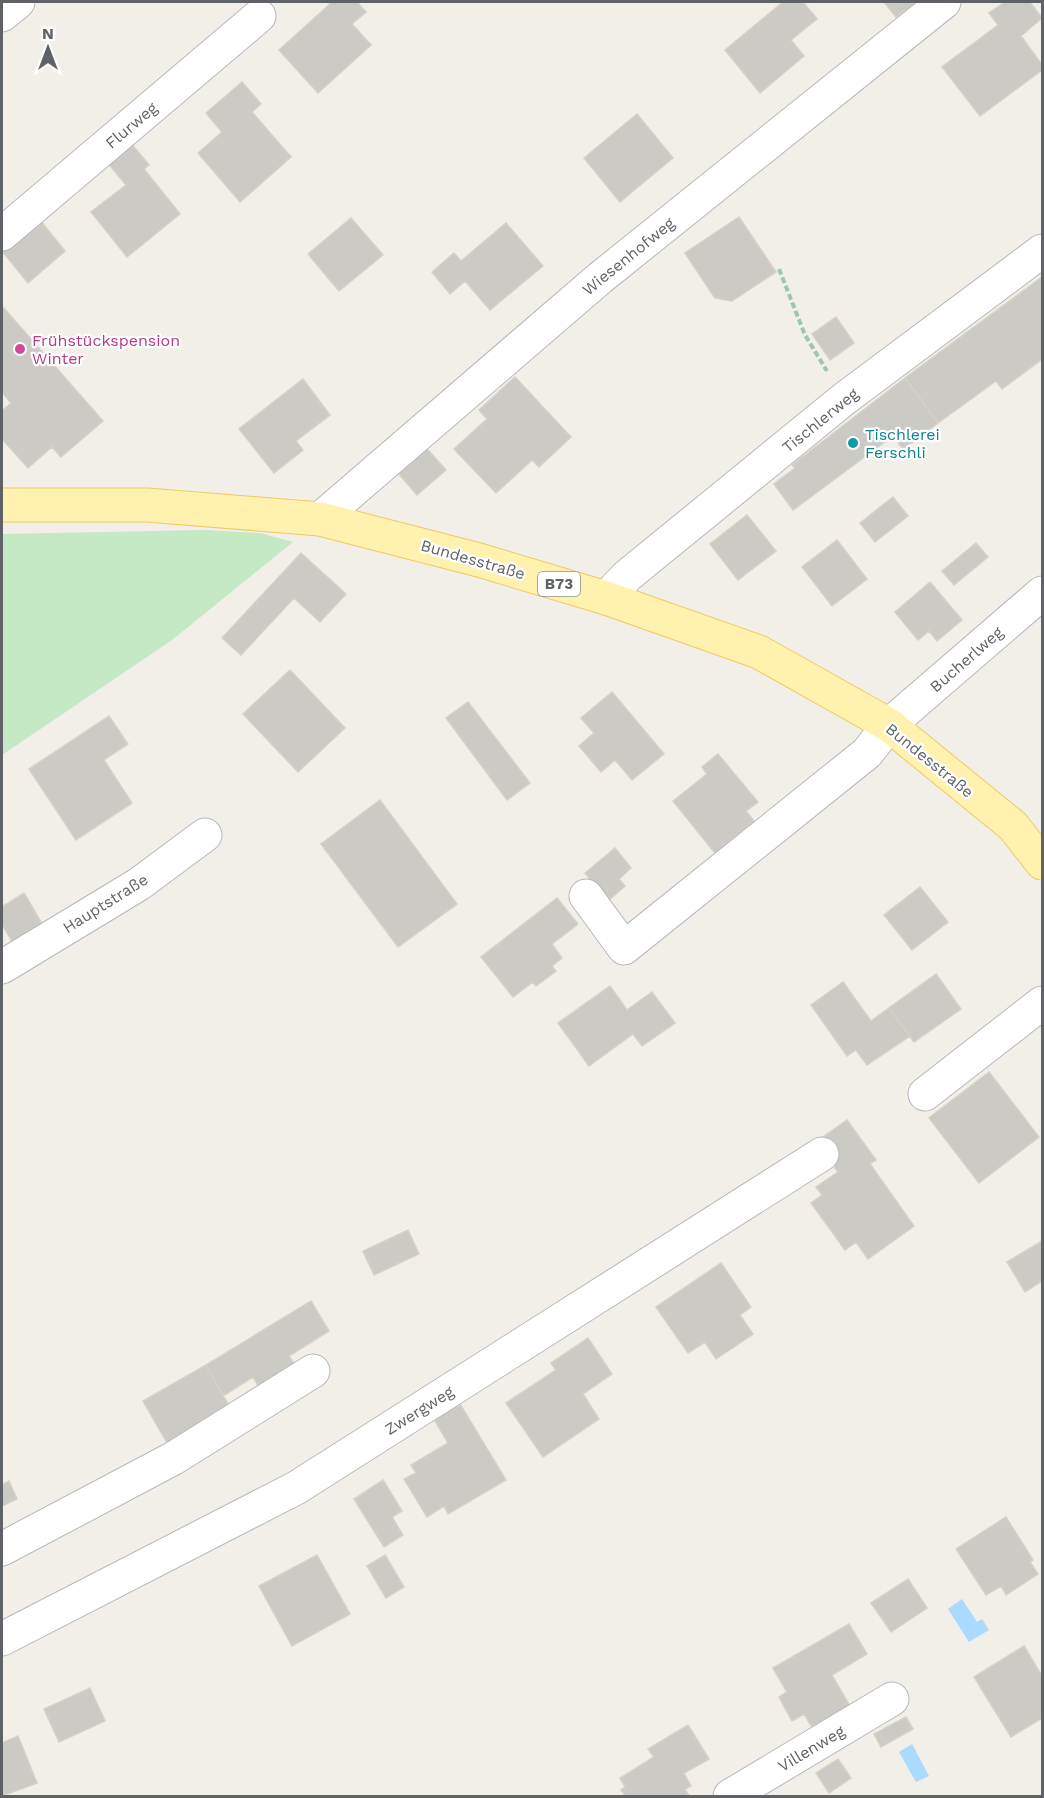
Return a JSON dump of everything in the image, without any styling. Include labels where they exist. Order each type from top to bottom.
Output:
[{"type":"main road","name":"Bundesstraße","points":[[2,505],[147,505],[320,519],[479,560],[606,598],[759,652],[890,725],[1012,826],[1042,863]]},
{"type":"street","points":[[2,15],[18,2]]},
{"type":"street","name":"Wiesenhofweg","points":[[320,519],[600,278],[944,2]]},
{"type":"street","name":"Flurweg","points":[[2,234],[259,16]]},
{"type":"street","name":"Tischlerweg","points":[[606,598],[627,576],[844,399],[1042,251]]},
{"type":"street","name":"Bucherlweg","points":[[586,896],[624,948],[867,753],[890,725],[1042,593]]},
{"type":"street","name":"Hauptstraße","points":[[2,967],[139,884],[205,835]]},
{"type":"street","points":[[925,1094],[1042,1003]]},
{"type":"street","name":"Zwergweg","points":[[2,1639],[296,1488],[822,1154]]},
{"type":"street","points":[[2,1549],[174,1458],[313,1371]]},
{"type":"street","name":"Villenweg","points":[[729,1797],[892,1699]]},
{"type":"path","points":[[779,269],[805,335],[844,399]]},
{"type":"green space","points":[[204,530],[260,533],[293,542],[172,640],[2,755],[2,534]]},
{"type":"water","points":[[962,1599],[977,1622],[982,1619],[989,1630],[969,1642],[948,1609]]},
{"type":"water","points":[[912,1744],[929,1776],[916,1782],[899,1752]]},
{"type":"building","points":[[328,2],[357,2],[366,12],[352,24],[371,45],[318,93],[279,50],[330,4]]},
{"type":"building","points":[[783,2],[803,2],[817,19],[791,40],[804,56],[760,93],[725,50]]},
{"type":"building","points":[[884,2],[916,2],[896,17]]},
{"type":"building","points":[[1005,2],[1030,2],[1042,18],[1021,36],[1042,65],[1042,70],[980,116],[942,67],[998,25],[989,13]]},
{"type":"building","points":[[242,82],[261,104],[252,112],[291,157],[240,202],[198,153],[222,132],[206,113]]},
{"type":"building","points":[[637,114],[673,158],[620,202],[584,158]]},
{"type":"building","points":[[130,142],[149,165],[144,169],[180,214],[127,257],[91,212],[126,185],[107,162]]},
{"type":"building","points":[[739,217],[776,272],[732,301],[715,298],[685,253]]},
{"type":"building","points":[[351,218],[383,255],[339,291],[308,254]]},
{"type":"building","points":[[39,219],[65,251],[28,283],[2,251]]},
{"type":"building","points":[[506,223],[543,266],[490,310],[465,281],[450,294],[432,272],[454,253],[461,261]]},
{"type":"building","points":[[1042,277],[1042,359],[1002,389],[996,381],[938,423],[905,378]]},
{"type":"building","name":"Frühstückspension Winter","points":[[2,306],[103,421],[61,457],[52,447],[28,468],[2,439],[2,411],[11,403],[2,392]]},
{"type":"building","points":[[836,317],[854,343],[830,360],[812,334]]},
{"type":"building","points":[[515,377],[571,437],[539,467],[532,460],[496,493],[454,449],[487,419],[479,410]]},
{"type":"building","name":"Tischlerei Ferschli","points":[[905,378],[938,423],[903,449],[893,436],[793,510],[774,484],[795,468],[792,465]]},
{"type":"building","points":[[303,379],[330,415],[296,441],[303,450],[274,473],[239,429]]},
{"type":"building","points":[[421,442],[446,470],[417,495],[393,467]]},
{"type":"building","points":[[893,497],[908,516],[875,542],[860,523]]},
{"type":"building","points":[[747,515],[776,551],[738,580],[710,544]]},
{"type":"building","points":[[837,540],[867,579],[832,606],[802,567]]},
{"type":"building","points":[[976,543],[988,557],[954,585],[942,571]]},
{"type":"building","points":[[301,553],[346,594],[320,622],[294,598],[241,655],[222,638]]},
{"type":"building","points":[[930,582],[962,620],[937,641],[929,631],[918,640],[895,612]]},
{"type":"building","points":[[290,670],[345,728],[298,772],[243,714]]},
{"type":"building","points":[[612,692],[664,754],[632,780],[615,760],[601,772],[579,746],[594,733],[581,718]]},
{"type":"building","points":[[468,702],[530,783],[507,800],[446,718]]},
{"type":"building","points":[[109,716],[128,744],[104,760],[132,803],[76,840],[29,769]]},
{"type":"building","points":[[718,754],[758,802],[746,811],[754,821],[715,853],[673,801],[707,774],[702,767]]},
{"type":"building","points":[[380,800],[457,904],[398,947],[321,844]]},
{"type":"building","points":[[615,848],[631,868],[619,879],[625,886],[608,901],[585,873]]},
{"type":"building","points":[[920,887],[948,922],[912,950],[884,915]]},
{"type":"building","points":[[24,893],[44,927],[14,945],[2,924],[2,907]]},
{"type":"building","points":[[557,898],[578,924],[552,944],[562,958],[552,966],[556,971],[536,986],[533,982],[513,997],[481,957]]},
{"type":"building","points":[[936,974],[961,1009],[914,1042],[889,1008]]},
{"type":"building","points":[[843,982],[871,1021],[889,1008],[910,1036],[867,1065],[856,1050],[847,1056],[811,1005]]},
{"type":"building","points":[[610,986],[627,1010],[652,992],[675,1023],[642,1046],[633,1034],[589,1066],[558,1023]]},
{"type":"building","points":[[989,1072],[1039,1137],[979,1183],[929,1118]]},
{"type":"building","points":[[847,1120],[876,1160],[870,1164],[914,1226],[868,1259],[856,1242],[845,1250],[811,1203],[822,1195],[816,1187],[838,1172],[816,1142]]},
{"type":"building","points":[[408,1230],[419,1254],[374,1275],[363,1251]]},
{"type":"building","points":[[1042,1241],[1042,1281],[1025,1292],[1007,1262]]},
{"type":"building","points":[[721,1263],[751,1307],[740,1315],[753,1334],[716,1359],[705,1342],[688,1353],[656,1307]]},
{"type":"building","points":[[311,1301],[329,1331],[289,1356],[297,1368],[261,1390],[253,1377],[223,1396],[206,1365]]},
{"type":"building","points":[[588,1338],[612,1374],[583,1394],[599,1419],[543,1457],[506,1403],[556,1370],[551,1363]]},
{"type":"building","points":[[206,1365],[233,1413],[170,1448],[143,1401]]},
{"type":"building","points":[[460,1404],[506,1480],[448,1514],[444,1506],[427,1517],[404,1479],[416,1473],[411,1465],[448,1443],[434,1419]]},
{"type":"building","points":[[383,1480],[402,1511],[392,1517],[403,1535],[384,1547],[354,1499]]},
{"type":"building","points":[[9,1481],[17,1499],[2,1506],[2,1485]]},
{"type":"building","points":[[1006,1517],[1033,1560],[1030,1562],[1038,1574],[1006,1595],[1001,1586],[986,1595],[956,1549]]},
{"type":"building","points":[[317,1555],[350,1614],[292,1646],[259,1586]]},
{"type":"building","points":[[385,1555],[404,1587],[386,1598],[367,1566]]},
{"type":"building","points":[[908,1579],[927,1608],[891,1632],[871,1603]]},
{"type":"building","points":[[849,1624],[867,1654],[832,1675],[851,1708],[813,1729],[804,1714],[792,1721],[779,1697],[787,1692],[773,1668]]},
{"type":"building","points":[[1024,1646],[1042,1676],[1042,1718],[1011,1737],[974,1677]]},
{"type":"building","points":[[90,1688],[105,1721],[59,1742],[44,1709]]},
{"type":"building","points":[[906,1717],[913,1729],[881,1747],[874,1734]]},
{"type":"building","points":[[688,1725],[709,1759],[684,1773],[691,1786],[685,1789],[689,1796],[625,1796],[621,1790],[625,1787],[620,1778],[654,1757],[648,1749]]},
{"type":"building","points":[[18,1736],[37,1783],[2,1796],[2,1743]]},
{"type":"building","points":[[838,1759],[851,1778],[829,1793],[816,1773]]},
{"type":"place","name":"Frühstückspension Winter","points":[[20,349]]},
{"type":"place","name":"Tischlerei Ferschli","points":[[853,443]]}]
